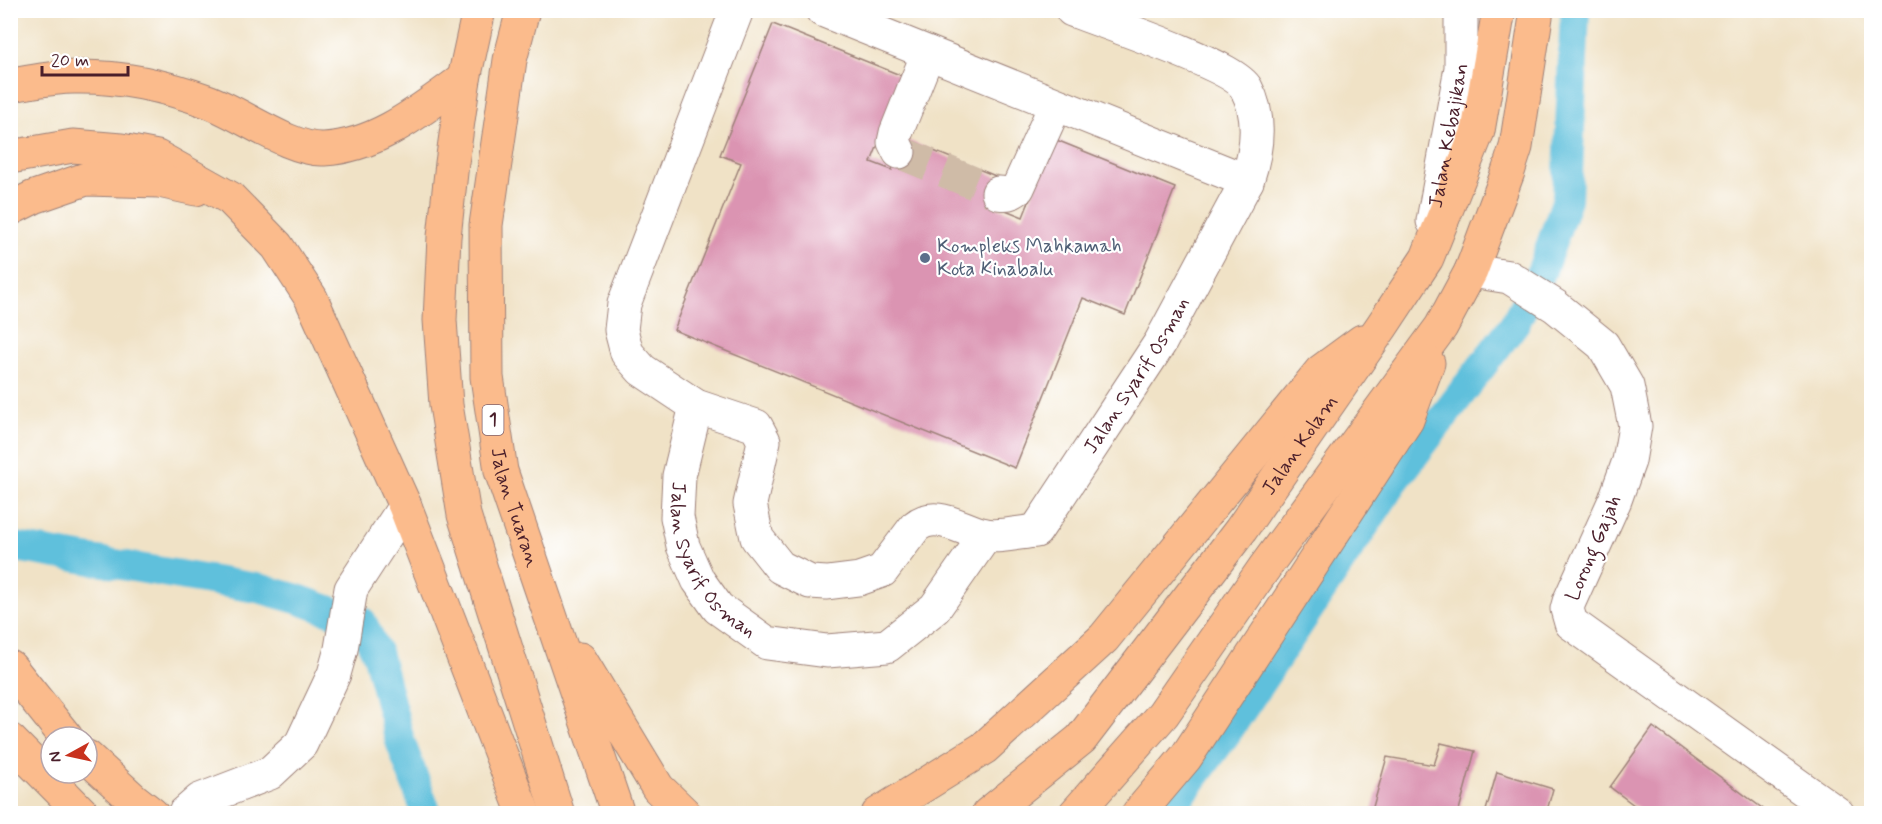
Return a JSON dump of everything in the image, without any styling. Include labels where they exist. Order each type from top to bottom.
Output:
[{"type":"main road","points":[[479,10],[464,79],[444,237],[440,320],[446,405],[464,515],[558,813]]},
{"type":"main road","name":"Jalan Tuaran","points":[[523,10],[510,60],[486,225],[487,377],[501,471],[543,599],[616,805]]},
{"type":"main road","name":"Jalan Kolam","points":[[988,813],[1081,739],[1240,531],[1382,327],[1427,258],[1478,131],[1499,10]]},
{"type":"main road","points":[[1076,813],[1163,714],[1265,567],[1441,327],[1471,271],[1516,147],[1537,10]]},
{"type":"main road","points":[[10,85],[73,77],[150,83],[209,101],[304,147],[322,150],[350,145],[381,135],[464,79]]},
{"type":"main road","points":[[10,157],[73,146],[121,150],[157,157],[230,198],[277,246],[311,298],[405,506],[524,813]]},
{"type":"main road","points":[[10,209],[34,197],[86,179],[159,181],[230,198]]},
{"type":"main road","points":[[878,813],[984,748],[1104,638],[1321,370],[1382,327]]},
{"type":"main road","points":[[1138,813],[1186,757],[1407,420],[1441,327]]},
{"type":"main road","points":[[543,599],[658,788],[685,813]]},
{"type":"main road","points":[[10,667],[56,725]]},
{"type":"main road","points":[[10,740],[83,813]]},
{"type":"main road","points":[[99,768],[152,813]]},
{"type":"street","points":[[737,10],[624,304],[621,330],[627,353],[642,370],[696,406],[756,426],[764,441],[750,504],[757,538],[780,567],[810,582],[827,583],[859,579],[882,571],[915,527],[930,519],[987,536]]},
{"type":"street","points":[[822,10],[1247,181]]},
{"type":"street","name":"Jalan Syarif Osman","points":[[696,406],[679,476],[676,517],[683,546],[698,580],[718,608],[767,644],[827,651],[887,646],[935,608],[987,536],[1036,531],[1160,343],[1247,181],[1255,156],[1256,112],[1245,86],[1223,69],[1072,10]]},
{"type":"street","name":"Jalan Kebajikan","points":[[1427,258],[1461,68],[1461,10]]},
{"type":"street","points":[[899,152],[894,141],[896,133],[928,53]]},
{"type":"street","points":[[998,193],[1013,193],[1018,188],[1055,105]]},
{"type":"street","name":"Lorong Gajah","points":[[1471,271],[1509,277],[1556,306],[1603,345],[1626,386],[1635,426],[1629,461],[1615,500],[1569,602],[1567,609],[1571,622],[1838,813]]},
{"type":"street","points":[[184,813],[200,800],[270,773],[301,744],[334,674],[341,649],[351,589],[405,506]]},
{"type":"building","name":"Kompleks Mahkamah Kota Kinabalu","points":[[773,24],[905,77],[871,162],[892,170],[904,139],[1003,179],[993,205],[1023,217],[1054,139],[1175,188],[1125,315],[1083,298],[1015,468],[674,330],[741,163],[720,155]]},
{"type":"building","points":[[1653,727],[1770,814],[1646,814],[1610,787]]},
{"type":"building","points":[[1441,743],[1475,751],[1458,814],[1371,814],[1387,757],[1434,765]]},
{"type":"building","points":[[1497,772],[1553,789],[1546,814],[1485,814]]},
{"type":"waterway","points":[[1167,814],[1228,731],[1393,483],[1515,323],[1542,270],[1567,199],[1575,10]]},
{"type":"waterway","points":[[10,546],[262,589],[362,622],[378,656],[400,741],[427,814]]},
{"type":"tunnel","points":[[899,152],[998,193]]},
{"type":"place","name":"Kompleks Mahkamah Kota Kinabalu","points":[[925,258]]}]
